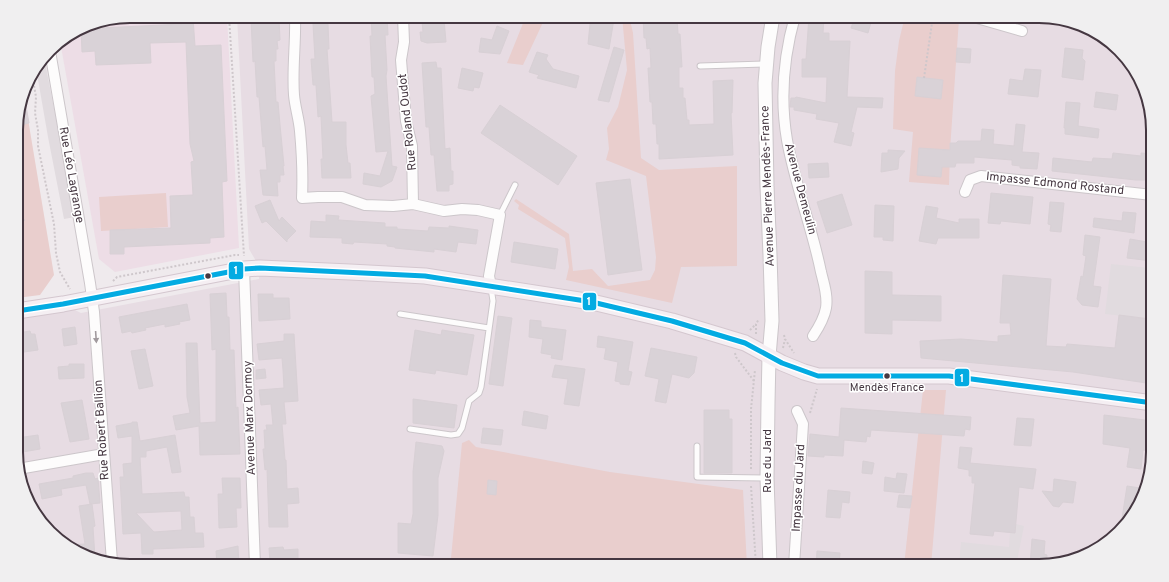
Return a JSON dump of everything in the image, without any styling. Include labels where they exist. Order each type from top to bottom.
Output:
[{"type":"main road","points":[[23,310],[92,298],[244,263],[260,268],[426,276],[592,302],[672,321],[739,341],[756,348],[782,363],[818,376],[949,376],[1146,402]]},
{"type":"street","points":[[295,23],[296,42],[292,73],[294,104],[300,132],[302,198],[342,197],[365,205],[393,206],[413,204],[444,211],[462,208],[500,215],[490,276],[491,286]]},
{"type":"street","name":"Rue Roland Oudot","points":[[403,23],[404,42],[401,60],[406,121],[412,146],[413,204]]},
{"type":"street","name":"Avenue Pierre Mendès-France","points":[[769,356],[772,321],[767,186],[766,64],[772,23]]},
{"type":"street","name":"Avenue Demeulin","points":[[793,23],[788,40],[785,76],[784,114],[787,139],[794,172],[817,252],[826,293],[826,307],[822,322],[813,336]]},
{"type":"street","points":[[994,23],[1022,31]]},
{"type":"street","name":"Rue Léo Lagrange","points":[[51,59],[92,298]]},
{"type":"street","name":"Impasse Edmond Rostand","points":[[965,192],[970,180],[981,176],[1146,194]]},
{"type":"street","name":"Avenue Marx Dormoy","points":[[244,263],[255,559]]},
{"type":"street","name":"Rue Robert Ballion","points":[[92,298],[112,557]]},
{"type":"street","name":"Rue du Jard","points":[[769,356],[767,478],[770,559]]},
{"type":"street","name":"Impasse du Jard","points":[[794,559],[803,424],[797,411]]},
{"type":"street","points":[[24,468],[104,454]]},
{"type":"lane","points":[[700,66],[766,64]]},
{"type":"lane","points":[[500,215],[515,185]]},
{"type":"lane","points":[[410,429],[451,435],[458,434],[462,428],[469,401],[479,393],[481,387],[493,301],[491,286]]},
{"type":"lane","points":[[400,314],[489,328]]},
{"type":"lane","points":[[697,446],[697,478],[767,478]]},
{"type":"path","points":[[229,23],[244,263]]},
{"type":"path","points":[[924,78],[932,23]]},
{"type":"path","points":[[34,84],[36,96],[35,113],[38,130],[38,146],[54,224],[58,267],[73,293],[92,298]]},
{"type":"path","points":[[756,348],[756,324],[759,318]]},
{"type":"path","points":[[739,341],[735,355],[754,382]]},
{"type":"path","points":[[755,369],[751,409],[751,478],[756,559]]},
{"type":"path","points":[[803,424],[809,417],[817,388],[818,376]]},
{"type":"shaded area","points":[[227,23],[239,248],[115,272],[99,259],[61,49],[83,34],[116,24]]},
{"type":"shaded area","points":[[237,23],[1039,23],[1060,25],[1086,34],[1098,41],[1119,60],[1132,77],[1138,89],[1145,116],[1146,452],[1144,473],[1135,499],[1128,511],[1109,532],[1086,548],[1060,557],[1046,559],[130,559],[109,557],[83,548],[71,541],[50,522],[34,499],[27,480],[23,452],[23,310],[63,304],[81,313],[259,279],[260,268],[249,249]]},
{"type":"shaded area","points":[[523,23],[543,23],[523,65],[507,63]]},
{"type":"shaded area","points":[[623,23],[631,23],[633,33],[641,158],[659,170],[737,166],[737,266],[681,267],[672,303],[566,280],[569,267],[565,238],[518,209],[519,205],[514,201],[516,199],[569,234],[573,271],[592,269],[608,286],[650,280],[655,270],[656,257],[646,176],[606,160],[609,149],[607,128],[618,107],[627,70]]},
{"type":"shaded area","points":[[903,23],[959,23],[949,185],[909,182],[913,132],[893,129],[895,71]]},
{"type":"shaded area","points":[[45,65],[75,217],[64,219],[37,76]]},
{"type":"shaded area","points":[[26,107],[54,275],[40,295],[23,297],[23,123]]},
{"type":"shaded area","points":[[166,193],[168,227],[101,231],[99,197]]},
{"type":"shaded area","points":[[1111,264],[1146,268],[1146,318],[1105,314]]},
{"type":"shaded area","points":[[923,390],[946,390],[932,559],[905,559]]},
{"type":"shaded area","points":[[469,440],[476,447],[610,472],[743,490],[747,559],[451,558],[462,443]]},
{"type":"shaded area","points":[[1016,524],[1024,526],[1017,559],[960,559],[961,542],[1009,547],[1010,532]]},
{"type":"building","points":[[193,23],[195,46],[221,45],[227,181],[222,182],[224,237],[210,238],[210,243],[124,247],[124,254],[110,254],[110,230],[171,228],[170,196],[193,195],[191,162],[194,161],[190,144],[186,42],[150,43],[151,63],[96,65],[95,51],[82,52],[81,35],[99,28]]},
{"type":"building","points":[[251,23],[279,23],[280,40],[277,41],[278,49],[276,49],[276,61],[274,61],[276,102],[278,102],[284,175],[280,175],[280,182],[277,182],[278,196],[263,195],[260,170],[267,170],[265,146],[263,147],[259,97],[257,97],[255,61],[253,62]]},
{"type":"building","points":[[371,23],[387,23],[388,35],[385,35],[386,76],[392,166],[397,167],[392,181],[381,187],[363,184],[364,173],[380,176],[388,151],[376,152],[371,96],[375,94],[374,77],[372,77],[370,36],[372,36]]},
{"type":"building","points":[[422,23],[444,23],[446,42],[427,43],[421,41],[420,32],[423,32]]},
{"type":"building","points":[[592,23],[613,23],[609,49],[588,44],[590,24],[592,25]]},
{"type":"building","points":[[643,23],[677,23],[678,34],[680,34],[682,67],[679,67],[679,88],[683,88],[683,98],[685,98],[687,120],[689,120],[689,125],[714,124],[713,81],[733,80],[731,113],[733,155],[659,159],[659,144],[657,144],[656,124],[653,124],[652,102],[650,102],[648,68],[651,68],[650,48],[647,49],[646,38],[644,38]]},
{"type":"building","points":[[809,23],[824,23],[823,33],[829,33],[829,41],[850,41],[847,97],[883,98],[882,108],[857,107],[851,132],[854,133],[851,146],[834,142],[839,123],[816,119],[817,114],[794,110],[794,107],[790,107],[791,98],[796,97],[826,103],[827,77],[802,77],[802,59],[806,59]]},
{"type":"building","points":[[853,23],[871,23],[868,33],[851,28]]},
{"type":"building","points":[[313,24],[328,24],[329,49],[327,49],[332,122],[346,122],[346,145],[348,163],[350,163],[351,178],[322,178],[321,159],[323,159],[321,116],[318,117],[316,85],[313,85],[311,59],[315,59]]},
{"type":"building","points":[[497,26],[509,31],[500,54],[479,52],[481,38],[492,40]]},
{"type":"building","points":[[614,47],[624,50],[609,102],[598,100]]},
{"type":"building","points":[[957,48],[971,49],[970,63],[956,62]]},
{"type":"building","points":[[1065,48],[1083,50],[1082,58],[1085,61],[1083,80],[1062,77]]},
{"type":"building","points":[[537,52],[548,55],[546,59],[553,69],[579,76],[576,88],[537,78],[539,75],[529,72]]},
{"type":"building","points":[[436,62],[437,68],[441,68],[445,149],[450,148],[451,171],[453,171],[453,184],[449,185],[449,191],[437,191],[434,155],[431,155],[429,127],[426,127],[422,63]]},
{"type":"building","points":[[462,68],[483,73],[479,88],[474,87],[473,91],[458,88]]},
{"type":"building","points":[[1025,69],[1041,70],[1038,97],[1008,94],[1010,79],[1023,81]]},
{"type":"building","points":[[917,77],[943,80],[941,99],[915,96]]},
{"type":"building","points":[[1096,92],[1118,95],[1116,110],[1094,107]]},
{"type":"building","points":[[1066,102],[1080,103],[1078,126],[1099,129],[1098,138],[1065,134]]},
{"type":"building","points":[[500,105],[577,156],[558,185],[481,133]]},
{"type":"building","points":[[26,106],[29,123],[23,124]]},
{"type":"building","points":[[1016,124],[1025,125],[1022,152],[1039,153],[1037,169],[1020,168],[1020,166],[1012,165],[1012,160],[974,157],[974,163],[956,163],[955,167],[942,167],[941,177],[917,175],[919,148],[950,150],[950,143],[956,143],[958,141],[981,141],[982,129],[994,130],[993,144],[1014,146]]},
{"type":"building","points":[[888,150],[905,151],[899,158],[898,169],[881,172],[882,153],[888,153]]},
{"type":"building","points":[[1113,153],[1141,156],[1141,153],[1146,153],[1145,180],[1052,171],[1053,158],[1092,162],[1093,158],[1112,159]]},
{"type":"building","points":[[828,163],[829,177],[809,178],[808,164]]},
{"type":"building","points":[[630,179],[642,270],[608,275],[596,183]]},
{"type":"building","points":[[991,193],[1033,197],[1030,224],[1001,221],[1000,224],[988,223]]},
{"type":"building","points":[[842,194],[852,225],[827,233],[817,202]]},
{"type":"building","points":[[270,200],[279,221],[282,217],[296,231],[287,240],[287,242],[266,221],[262,223],[255,206]]},
{"type":"building","points":[[1050,202],[1064,203],[1061,232],[1050,231],[1051,225],[1048,224]]},
{"type":"building","points":[[875,205],[894,206],[893,241],[883,240],[883,237],[874,237]]},
{"type":"building","points":[[926,206],[938,208],[936,218],[959,223],[959,219],[979,219],[979,238],[938,238],[936,244],[919,241]]},
{"type":"building","points":[[1123,212],[1136,213],[1134,233],[1093,227],[1094,218],[1122,221]]},
{"type":"building","points":[[326,215],[339,216],[338,220],[385,223],[385,227],[397,227],[397,229],[428,231],[429,227],[449,228],[449,226],[478,230],[476,244],[458,242],[456,252],[434,249],[434,252],[395,248],[387,246],[387,244],[354,242],[353,244],[342,243],[342,238],[310,237],[311,221],[326,222]]},
{"type":"building","points":[[1085,235],[1100,237],[1093,286],[1101,287],[1098,307],[1082,305],[1077,299],[1081,276],[1083,277],[1086,256],[1083,255]]},
{"type":"building","points":[[1130,239],[1146,242],[1146,260],[1127,258]]},
{"type":"building","points":[[514,242],[558,249],[555,269],[511,262]]},
{"type":"building","points":[[865,271],[892,272],[892,295],[941,296],[941,321],[892,320],[892,334],[865,333]]},
{"type":"building","points":[[1003,275],[1051,279],[1046,346],[1066,347],[1067,344],[1115,348],[1119,315],[1146,318],[1146,383],[1073,372],[921,358],[920,341],[961,339],[998,342],[998,336],[1011,335],[1010,323],[1000,323]]},
{"type":"building","points":[[226,293],[227,317],[229,317],[230,350],[234,350],[236,408],[238,407],[240,454],[200,455],[199,426],[176,430],[173,416],[190,413],[187,397],[186,343],[197,343],[200,423],[216,422],[216,349],[212,350],[210,294]]},
{"type":"building","points":[[258,294],[273,294],[273,298],[289,298],[290,319],[259,321]]},
{"type":"building","points":[[187,304],[190,320],[165,327],[165,324],[145,328],[146,330],[132,333],[131,331],[122,333],[119,317]]},
{"type":"building","points":[[498,316],[512,318],[503,386],[489,384]]},
{"type":"building","points":[[530,320],[541,321],[541,327],[566,330],[562,360],[551,358],[552,355],[541,353],[543,339],[529,337]]},
{"type":"building","points":[[75,327],[77,344],[64,346],[62,329]]},
{"type":"building","points":[[415,330],[441,335],[442,330],[474,335],[467,375],[436,370],[435,374],[409,370]]},
{"type":"building","points":[[30,331],[31,334],[35,334],[38,350],[23,352],[23,332]]},
{"type":"building","points":[[284,334],[294,334],[298,401],[284,402],[286,424],[282,424],[286,460],[287,489],[298,488],[299,503],[287,504],[288,527],[269,527],[267,469],[265,470],[263,449],[265,449],[264,430],[267,430],[266,425],[273,425],[271,404],[261,405],[259,390],[284,388],[283,370],[282,358],[259,360],[257,344],[284,341]]},
{"type":"building","points":[[598,336],[633,342],[628,371],[632,372],[629,385],[620,384],[620,382],[615,381],[618,362],[604,359],[606,348],[597,347]]},
{"type":"building","points":[[651,348],[697,357],[694,373],[689,378],[672,374],[666,403],[655,401],[659,379],[645,376]]},
{"type":"building","points":[[145,349],[153,386],[139,389],[131,351]]},
{"type":"building","points":[[69,364],[84,364],[84,378],[59,379],[58,367],[69,366]]},
{"type":"building","points":[[555,365],[585,369],[579,406],[564,404],[568,379],[552,377]]},
{"type":"building","points":[[265,369],[266,378],[256,379],[256,370]]},
{"type":"building","points":[[413,399],[457,405],[454,428],[413,423]]},
{"type":"building","points":[[82,400],[89,439],[70,442],[61,403]]},
{"type":"building","points":[[841,408],[971,417],[970,430],[965,429],[964,436],[871,430],[870,437],[867,436],[866,442],[844,440],[843,456],[808,456],[810,434],[839,437]]},
{"type":"building","points":[[704,410],[729,410],[729,419],[732,419],[732,473],[704,473]]},
{"type":"building","points":[[524,411],[548,416],[546,429],[522,425]]},
{"type":"building","points":[[1104,415],[1146,420],[1146,450],[1143,450],[1141,469],[1127,467],[1130,448],[1103,444]]},
{"type":"building","points":[[1017,418],[1034,419],[1031,446],[1014,445]]},
{"type":"building","points":[[137,422],[140,441],[175,435],[181,472],[172,473],[167,447],[146,451],[146,457],[140,457],[142,494],[184,492],[185,497],[189,497],[190,517],[194,517],[195,533],[203,533],[204,547],[153,549],[153,554],[142,554],[141,533],[123,534],[120,477],[124,477],[123,464],[132,463],[132,436],[118,438],[116,426]],"holes":[[[181,511],[182,530],[154,532],[136,513]]]},
{"type":"building","points":[[483,428],[503,430],[501,445],[481,443]]},
{"type":"building","points":[[38,435],[40,449],[23,452],[23,437]]},
{"type":"building","points":[[416,442],[442,446],[444,451],[438,478],[438,515],[433,556],[398,553],[398,523],[411,524],[413,514],[413,472]]},
{"type":"building","points":[[960,447],[972,448],[970,463],[1036,469],[1033,489],[1019,487],[1015,533],[994,531],[993,536],[970,534],[975,483],[972,483],[972,476],[969,476],[969,470],[958,468]]},
{"type":"building","points":[[863,461],[874,463],[872,474],[862,473]]},
{"type":"building","points":[[93,473],[95,479],[98,478],[100,503],[90,504],[86,485],[61,489],[62,495],[42,499],[39,484],[73,478],[73,476]]},
{"type":"building","points":[[897,473],[907,474],[904,493],[884,491],[885,477],[896,479]]},
{"type":"building","points":[[222,478],[240,478],[241,508],[236,508],[237,527],[219,528],[218,494],[223,494]]},
{"type":"building","points":[[1054,479],[1076,482],[1073,503],[1063,502],[1059,507],[1053,506],[1042,491],[1053,492]]},
{"type":"building","points":[[488,480],[497,481],[496,495],[487,494]]},
{"type":"building","points":[[1127,486],[1139,488],[1135,499],[1122,518]]},
{"type":"building","points":[[828,490],[850,492],[849,503],[842,502],[840,518],[826,517]]},
{"type":"building","points":[[899,495],[912,496],[910,508],[897,507]]},
{"type":"building","points":[[92,504],[95,526],[93,527],[95,552],[77,544],[85,544],[79,506]]},
{"type":"building","points":[[1032,539],[1045,541],[1044,554],[1047,555],[1047,559],[1031,559]]},
{"type":"building","points":[[238,546],[239,559],[217,559],[216,551]]},
{"type":"building","points":[[283,547],[284,550],[298,549],[298,559],[270,559],[269,548]]},
{"type":"building","points":[[817,551],[840,553],[840,559],[816,559]]},
{"type":"transit line","name":"1","points":[[23,310],[63,304],[244,269],[260,268],[425,276],[592,302],[672,321],[745,343],[782,363],[818,376],[949,376],[1146,402]]},
{"type":"place","name":"Mendès France","points":[[887,376]]}]
